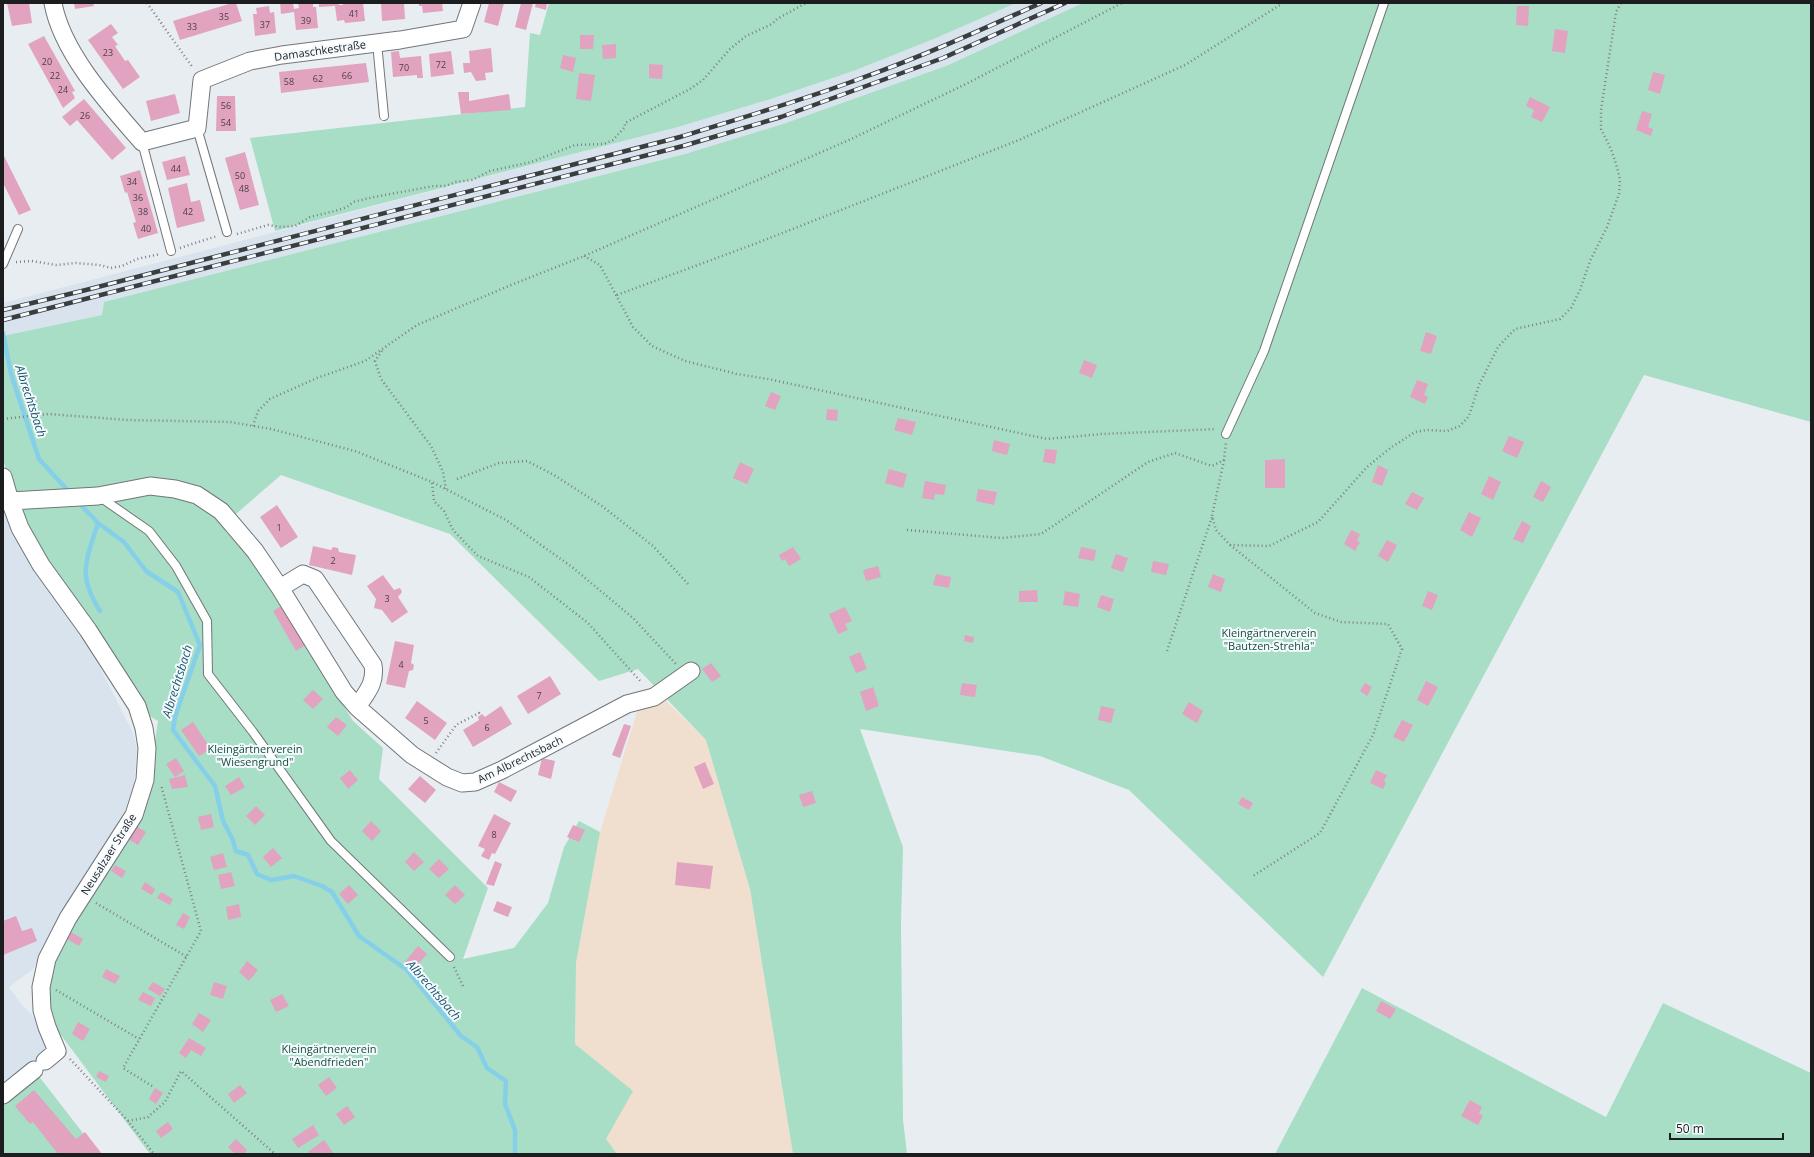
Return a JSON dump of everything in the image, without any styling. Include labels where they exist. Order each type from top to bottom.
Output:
[{"type":"street","points":[[53,3],[56,20],[78,62],[96,88],[142,142],[197,128],[202,80]]},
{"type":"street","name":"Damaschkestraße","points":[[202,80],[250,61],[463,29],[472,3]]},
{"type":"street","points":[[3,476],[10,501]]},
{"type":"street","name":"Am Albrechtsbach","points":[[10,501],[82,496],[150,486],[175,488],[197,495],[221,511],[254,551],[280,588],[344,692],[357,707],[412,755],[447,777],[462,783],[475,782],[502,770],[627,704],[654,696],[688,673]]},
{"type":"street","name":"Neusalzaer Straße","points":[[10,501],[20,528],[41,565],[88,630],[137,706],[144,728],[147,748],[145,780],[134,815],[68,918],[47,959],[42,982],[42,1010],[47,1027],[45,1061]]},
{"type":"street","points":[[280,588],[303,574],[315,579],[373,664],[374,675],[370,689],[357,707]]},
{"type":"street","points":[[3,1095],[45,1061]]},
{"type":"lane","points":[[1226,434],[1264,351],[1384,3]]},
{"type":"lane","points":[[377,43],[384,116]]},
{"type":"lane","points":[[197,128],[227,232]]},
{"type":"lane","points":[[142,142],[172,251]]},
{"type":"lane","points":[[3,264],[18,229]]},
{"type":"lane","points":[[82,496],[149,531],[176,566],[207,621],[208,674],[253,732],[331,841],[450,957]]},
{"type":"path","points":[[147,3],[202,80]]},
{"type":"path","points":[[3,264],[32,261],[56,265],[76,263],[99,265],[111,268],[122,266],[137,259],[172,251],[227,232],[235,235],[268,225],[281,227],[295,226],[310,217],[336,211],[347,207],[353,202],[374,196],[434,186],[446,186],[455,182],[472,180],[490,171],[531,162],[575,145],[604,144],[613,140],[625,127],[625,124],[704,80],[730,49],[746,36],[772,24],[777,19],[806,3]]},
{"type":"path","points":[[253,426],[258,411],[270,399],[317,378],[364,362],[417,325],[584,256],[849,140],[968,83],[1122,3]]},
{"type":"path","points":[[617,295],[757,243],[1019,140],[1185,65],[1283,3]]},
{"type":"path","points":[[1230,545],[1269,546],[1318,522],[1367,467],[1389,449],[1415,432],[1428,430],[1446,431],[1460,426],[1469,416],[1479,385],[1498,347],[1515,329],[1560,319],[1571,308],[1620,194],[1620,179],[1616,164],[1611,149],[1601,130],[1601,110],[1616,12],[1621,3]]},
{"type":"path","points":[[584,256],[600,265],[617,295],[632,327],[652,346],[685,360],[737,374],[768,379],[1047,439],[1102,434],[1219,429],[1226,434],[1224,460],[1212,516],[1167,652]]},
{"type":"path","points":[[384,349],[375,361],[382,379],[431,446],[443,472],[446,489]]},
{"type":"path","points":[[3,419],[48,414],[128,420],[230,422],[253,426],[355,451],[432,482],[506,520],[572,567],[633,618],[688,673]]},
{"type":"path","points":[[907,530],[1002,538],[1041,534],[1148,462],[1175,453],[1212,466],[1224,460]]},
{"type":"path","points":[[457,479],[499,463],[527,461],[554,475],[596,502],[647,541],[689,585]]},
{"type":"path","points":[[432,482],[434,502],[444,511],[453,530],[478,556],[529,577],[588,623],[654,696]]},
{"type":"path","points":[[1212,516],[1216,530],[1230,545],[1315,613],[1341,622],[1388,624],[1402,648],[1373,735],[1320,833],[1253,876]]},
{"type":"path","points":[[426,764],[456,725],[479,713],[480,715]]},
{"type":"path","points":[[152,1086],[123,1068],[201,931],[159,781]]},
{"type":"path","points":[[83,895],[187,957]]},
{"type":"path","points":[[450,957],[463,986]]},
{"type":"path","points":[[42,982],[139,1039]]},
{"type":"path","points":[[45,1061],[70,1058],[128,1121],[154,1154]]},
{"type":"path","points":[[128,1121],[148,1117],[165,1102],[181,1071],[275,1154]]},
{"type":"shaded area","points":[[1016,3],[1083,3],[946,66],[783,124],[685,154],[104,302],[102,315],[3,336],[3,303],[678,127],[774,98],[856,70],[936,38]]},
{"type":"shaded area","points":[[3,508],[14,535],[83,634],[133,733],[137,750],[134,783],[126,808],[87,877],[69,904],[33,969],[9,987],[21,1004],[33,1016],[49,1042],[45,1055],[3,1088]]},
{"type":"shaded area","points":[[662,697],[706,740],[750,889],[793,1154],[617,1154],[605,1139],[575,1044],[576,963],[600,832],[637,712]]},
{"type":"green space","points":[[549,3],[1016,3],[936,38],[856,70],[774,98],[678,127],[275,231],[250,138],[525,107],[530,33],[540,35]]},
{"type":"green space","points":[[1083,3],[1811,3],[1811,422],[1644,375],[1323,977],[1129,790],[1040,756],[860,729],[903,847],[901,924],[903,1120],[907,1154],[793,1154],[750,889],[706,740],[638,669],[599,681],[450,534],[281,475],[229,520],[225,531],[247,555],[275,594],[353,721],[383,748],[379,779],[488,888],[463,959],[514,948],[548,903],[564,847],[579,821],[600,832],[576,963],[575,1044],[633,1091],[606,1139],[617,1154],[150,1154],[58,1031],[50,1005],[49,979],[52,961],[149,782],[158,721],[148,715],[139,691],[46,563],[24,524],[3,460],[3,336],[102,315],[104,302],[685,154],[783,124],[946,66]]},
{"type":"green space","points":[[1362,988],[1606,1117],[1663,1003],[1811,1073],[1811,1154],[1275,1154]]},
{"type":"green space","points":[[38,1075],[99,1154],[3,1154],[3,1103]]},
{"type":"building","points":[[7,3],[29,3],[32,23],[12,26]]},
{"type":"building","points":[[74,3],[93,3],[94,6],[75,9]]},
{"type":"building","points":[[236,3],[242,21],[180,40],[173,21]]},
{"type":"building","points":[[280,3],[293,3],[294,9],[299,8],[298,3],[313,3],[313,7],[316,7],[318,28],[296,30],[294,12],[281,14]]},
{"type":"building","points":[[319,3],[339,3],[339,5],[343,5],[343,3],[363,3],[365,21],[345,23],[344,20],[337,21],[335,6],[319,7]]},
{"type":"building","points":[[381,3],[404,3],[405,19],[382,21]]},
{"type":"building","points":[[419,3],[442,3],[443,11],[423,13],[422,6],[419,6]]},
{"type":"building","points":[[489,3],[504,3],[498,26],[484,22]]},
{"type":"building","points":[[521,3],[533,3],[526,30],[515,27]]},
{"type":"building","points":[[536,3],[547,3],[546,10],[535,7]]},
{"type":"building","points":[[269,6],[270,13],[274,12],[276,33],[255,36],[253,14],[257,14],[256,8]]},
{"type":"building","points":[[1517,6],[1529,6],[1528,26],[1516,25]]},
{"type":"building","points":[[111,24],[118,33],[112,37],[118,45],[115,46],[125,61],[128,60],[140,77],[123,89],[88,40]]},
{"type":"building","points":[[1555,29],[1568,31],[1565,53],[1552,51]]},
{"type":"building","points":[[580,35],[594,35],[593,49],[580,49]]},
{"type":"building","points":[[44,36],[75,91],[72,92],[75,98],[63,108],[28,44]]},
{"type":"building","points":[[616,44],[616,58],[603,59],[602,45]]},
{"type":"building","points":[[491,48],[493,72],[485,73],[486,80],[476,81],[471,72],[464,73],[463,63],[470,63],[469,51]]},
{"type":"building","points":[[399,51],[400,58],[421,56],[423,78],[417,78],[417,75],[393,77],[391,52]]},
{"type":"building","points":[[451,51],[454,74],[431,77],[429,54]]},
{"type":"building","points":[[563,55],[576,58],[573,72],[560,68]]},
{"type":"building","points":[[366,63],[369,82],[281,93],[279,72]]},
{"type":"building","points":[[649,64],[663,65],[662,79],[649,78]]},
{"type":"building","points":[[1653,72],[1665,75],[1660,94],[1648,90]]},
{"type":"building","points":[[579,73],[595,75],[591,101],[576,99]]},
{"type":"building","points":[[458,92],[469,92],[469,101],[509,94],[511,110],[461,114]]},
{"type":"building","points":[[175,94],[180,113],[151,121],[146,101]]},
{"type":"building","points":[[217,96],[235,96],[236,131],[216,131]]},
{"type":"building","points":[[1530,97],[1550,107],[1542,122],[1531,117],[1534,110],[1526,106]]},
{"type":"building","points":[[84,99],[126,148],[112,160],[77,120],[70,126],[62,117]]},
{"type":"building","points":[[1642,111],[1652,114],[1648,127],[1653,129],[1651,136],[1636,130]]},
{"type":"building","points":[[245,152],[259,205],[240,210],[225,158]]},
{"type":"building","points":[[3,154],[31,210],[19,215],[3,183]]},
{"type":"building","points":[[185,156],[190,175],[167,180],[162,162]]},
{"type":"building","points":[[140,170],[158,233],[138,239],[133,223],[136,222],[127,192],[125,193],[120,176]]},
{"type":"building","points":[[187,183],[191,202],[200,200],[205,221],[177,228],[168,188]]},
{"type":"building","points":[[1426,332],[1437,336],[1431,354],[1420,351]]},
{"type":"building","points":[[1084,360],[1097,365],[1092,378],[1079,373]]},
{"type":"building","points":[[1417,380],[1428,384],[1424,395],[1428,397],[1425,404],[1410,397]]},
{"type":"building","points":[[771,392],[781,396],[775,410],[765,406]]},
{"type":"building","points":[[827,409],[838,410],[837,421],[826,420]]},
{"type":"building","points":[[898,418],[916,422],[912,435],[894,430]]},
{"type":"building","points":[[1509,436],[1524,442],[1517,458],[1502,451]]},
{"type":"building","points":[[994,440],[1010,444],[1007,455],[992,451]]},
{"type":"building","points":[[1045,449],[1057,450],[1055,464],[1043,462]]},
{"type":"building","points":[[1285,459],[1285,488],[1265,488],[1265,460]]},
{"type":"building","points":[[740,462],[754,469],[747,484],[733,478]]},
{"type":"building","points":[[1378,465],[1388,470],[1382,486],[1372,482]]},
{"type":"building","points":[[889,469],[907,474],[903,488],[885,483]]},
{"type":"building","points":[[1489,476],[1501,482],[1493,500],[1481,494]]},
{"type":"building","points":[[925,481],[946,485],[944,495],[935,494],[934,500],[922,498]]},
{"type":"building","points":[[1541,481],[1551,487],[1543,502],[1533,497]]},
{"type":"building","points":[[978,489],[997,492],[994,505],[976,501]]},
{"type":"building","points":[[1412,492],[1424,498],[1417,510],[1405,504]]},
{"type":"building","points":[[277,505],[298,537],[281,548],[260,517]]},
{"type":"building","points":[[1469,512],[1481,518],[1472,537],[1460,530]]},
{"type":"building","points":[[1522,521],[1531,526],[1523,543],[1513,539]]},
{"type":"building","points":[[1351,530],[1360,534],[1357,541],[1360,542],[1355,551],[1344,544]]},
{"type":"building","points":[[1387,540],[1397,545],[1388,562],[1378,556]]},
{"type":"building","points":[[313,546],[331,550],[333,547],[338,548],[339,552],[356,555],[352,575],[309,565]]},
{"type":"building","points":[[793,547],[801,559],[789,566],[785,559],[782,561],[779,555]]},
{"type":"building","points":[[1081,547],[1096,550],[1094,561],[1078,558]]},
{"type":"building","points":[[1116,554],[1128,558],[1123,572],[1111,568]]},
{"type":"building","points":[[1153,561],[1169,564],[1166,575],[1151,572]]},
{"type":"building","points":[[878,566],[881,577],[866,581],[863,570]]},
{"type":"building","points":[[936,574],[951,577],[949,588],[933,585]]},
{"type":"building","points":[[1213,574],[1225,579],[1221,592],[1208,587]]},
{"type":"building","points":[[383,575],[394,590],[400,588],[402,592],[398,597],[408,612],[392,623],[382,610],[374,608],[376,599],[367,586]]},
{"type":"building","points":[[1037,590],[1038,602],[1019,602],[1019,591]]},
{"type":"building","points":[[1065,591],[1080,594],[1078,607],[1063,605]]},
{"type":"building","points":[[1428,591],[1438,595],[1432,610],[1422,606]]},
{"type":"building","points":[[1101,595],[1114,599],[1110,612],[1097,607]]},
{"type":"building","points":[[283,605],[307,644],[296,651],[273,611]]},
{"type":"building","points":[[845,607],[852,621],[845,624],[848,630],[838,634],[829,614]]},
{"type":"building","points":[[965,635],[974,637],[973,643],[964,641]]},
{"type":"building","points":[[395,641],[414,645],[411,663],[414,665],[413,670],[409,671],[405,688],[386,684]]},
{"type":"building","points":[[860,652],[867,669],[856,673],[849,657]]},
{"type":"building","points":[[711,663],[721,676],[712,682],[702,669]]},
{"type":"building","points":[[550,676],[561,694],[528,714],[517,696]]},
{"type":"building","points":[[1426,681],[1438,687],[1428,706],[1417,700]]},
{"type":"building","points":[[962,683],[977,685],[975,697],[960,695]]},
{"type":"building","points":[[1365,683],[1372,687],[1367,696],[1360,691]]},
{"type":"building","points":[[873,687],[879,706],[866,711],[860,692]]},
{"type":"building","points":[[313,690],[323,699],[313,709],[303,700]]},
{"type":"building","points":[[417,701],[447,723],[435,740],[405,718]]},
{"type":"building","points":[[1189,702],[1203,711],[1197,723],[1182,714]]},
{"type":"building","points":[[501,706],[512,724],[473,747],[463,730],[479,720],[478,717],[482,714],[485,717]]},
{"type":"building","points":[[1101,706],[1115,709],[1111,723],[1098,720]]},
{"type":"building","points":[[336,717],[347,725],[338,736],[327,727]]},
{"type":"building","points":[[1402,720],[1413,725],[1404,742],[1393,737]]},
{"type":"building","points":[[193,722],[211,749],[199,756],[181,730]]},
{"type":"building","points":[[624,724],[631,726],[620,758],[612,755]]},
{"type":"building","points":[[176,758],[184,771],[175,777],[166,764]]},
{"type":"building","points":[[542,758],[555,761],[551,779],[538,775]]},
{"type":"building","points":[[705,762],[714,784],[703,789],[694,767]]},
{"type":"building","points":[[350,770],[358,780],[348,789],[340,778]]},
{"type":"building","points":[[1376,770],[1387,775],[1384,781],[1386,783],[1383,789],[1370,783]]},
{"type":"building","points":[[185,775],[188,787],[172,789],[169,779]]},
{"type":"building","points":[[420,776],[436,790],[425,803],[408,789]]},
{"type":"building","points":[[239,777],[245,787],[231,795],[225,786]]},
{"type":"building","points":[[499,782],[517,791],[511,802],[494,792]]},
{"type":"building","points":[[812,791],[816,803],[803,807],[799,795]]},
{"type":"building","points":[[1242,797],[1253,803],[1249,810],[1238,804]]},
{"type":"building","points":[[256,806],[265,815],[255,825],[246,816]]},
{"type":"building","points":[[211,814],[214,827],[201,830],[198,817]]},
{"type":"building","points":[[494,814],[511,823],[495,854],[492,853],[489,860],[481,856],[485,849],[478,846]]},
{"type":"building","points":[[371,821],[381,831],[372,841],[362,831]]},
{"type":"building","points":[[573,825],[585,830],[579,842],[567,837]]},
{"type":"building","points":[[136,826],[146,832],[138,845],[128,839]]},
{"type":"building","points":[[273,848],[282,858],[271,867],[263,857]]},
{"type":"building","points":[[414,852],[424,862],[414,871],[405,862]]},
{"type":"building","points":[[223,853],[227,867],[214,870],[210,857]]},
{"type":"building","points":[[439,859],[449,869],[439,878],[429,869]]},
{"type":"building","points":[[495,861],[502,864],[494,886],[486,884]]},
{"type":"building","points":[[677,862],[713,866],[710,889],[675,885]]},
{"type":"building","points":[[115,865],[126,871],[122,878],[111,871]]},
{"type":"building","points":[[231,872],[235,886],[221,889],[218,875]]},
{"type":"building","points":[[145,882],[155,889],[152,895],[141,889]]},
{"type":"building","points":[[349,885],[358,895],[348,904],[339,894]]},
{"type":"building","points":[[455,885],[465,895],[455,904],[445,895]]},
{"type":"building","points":[[161,892],[173,899],[170,905],[157,898]]},
{"type":"building","points":[[497,901],[512,907],[508,917],[493,911]]},
{"type":"building","points":[[239,904],[241,917],[228,920],[226,907]]},
{"type":"building","points":[[183,913],[190,917],[184,929],[176,925]]},
{"type":"building","points":[[16,916],[22,931],[32,928],[37,941],[3,955],[3,921]]},
{"type":"building","points":[[71,932],[83,939],[79,946],[67,939]]},
{"type":"building","points":[[418,946],[427,954],[413,970],[404,963]]},
{"type":"building","points":[[247,961],[258,970],[249,981],[239,972]]},
{"type":"building","points":[[106,969],[120,976],[115,984],[102,977]]},
{"type":"building","points":[[153,982],[165,989],[160,996],[148,989]]},
{"type":"building","points":[[214,982],[227,986],[223,999],[210,995]]},
{"type":"building","points":[[143,992],[155,998],[151,1006],[138,1000]]},
{"type":"building","points":[[282,994],[289,1006],[276,1012],[270,1000]]},
{"type":"building","points":[[1381,1001],[1396,1009],[1390,1019],[1376,1011]]},
{"type":"building","points":[[199,1013],[211,1020],[203,1032],[192,1024]]},
{"type":"building","points":[[78,1022],[90,1029],[83,1041],[72,1034]]},
{"type":"building","points":[[189,1038],[206,1048],[201,1056],[191,1050],[186,1058],[179,1053]]},
{"type":"building","points":[[99,1071],[109,1076],[106,1082],[96,1077]]},
{"type":"building","points":[[329,1077],[337,1088],[326,1096],[318,1085]]},
{"type":"building","points":[[240,1085],[247,1093],[234,1103],[228,1094]]},
{"type":"building","points":[[155,1088],[163,1093],[156,1104],[149,1099]]},
{"type":"building","points":[[34,1090],[76,1139],[85,1132],[102,1154],[58,1154],[33,1122],[30,1124],[15,1106]]},
{"type":"building","points":[[1470,1100],[1482,1107],[1479,1113],[1483,1116],[1478,1125],[1461,1116]]},
{"type":"building","points":[[347,1106],[355,1117],[344,1125],[336,1114]]},
{"type":"building","points":[[168,1122],[173,1129],[161,1138],[156,1131]]},
{"type":"building","points":[[313,1125],[319,1135],[298,1148],[292,1139]]},
{"type":"building","points":[[236,1139],[247,1150],[244,1154],[235,1154],[228,1147]]},
{"type":"building","points":[[324,1140],[334,1154],[309,1154],[308,1152]]},
{"type":"waterway","name":"Albrechtsbach","points":[[3,333],[11,374],[39,459],[71,494]]},
{"type":"waterway","name":"Albrechtsbach","points":[[78,502],[98,523],[124,542],[146,571],[178,592],[200,645],[175,717],[173,730],[215,786],[223,821],[232,838],[236,851],[248,855],[257,874],[271,880],[294,876],[322,886],[332,892],[359,936],[407,970],[461,1036],[477,1047],[487,1068],[506,1081],[505,1104],[515,1130],[515,1154]]},
{"type":"waterway","name":"Albrechtsbach","points":[[98,523],[87,558],[86,577],[88,587],[100,611]]},
{"type":"railway","points":[[3,310],[680,137],[793,102],[882,71],[951,43],[1041,3]]},
{"type":"railway","points":[[3,320],[683,146],[781,117],[943,58],[1065,3]]},
{"type":"park label","name":"Kleingärtnerverein \"Bautzen-Strehla\"","points":[[1269,638]]},
{"type":"park label","name":"Kleingärtnerverein \"Wiesengrund\"","points":[[255,754]]},
{"type":"park label","name":"Kleingärtnerverein \"Abendfrieden\"","points":[[329,1054]]}]
